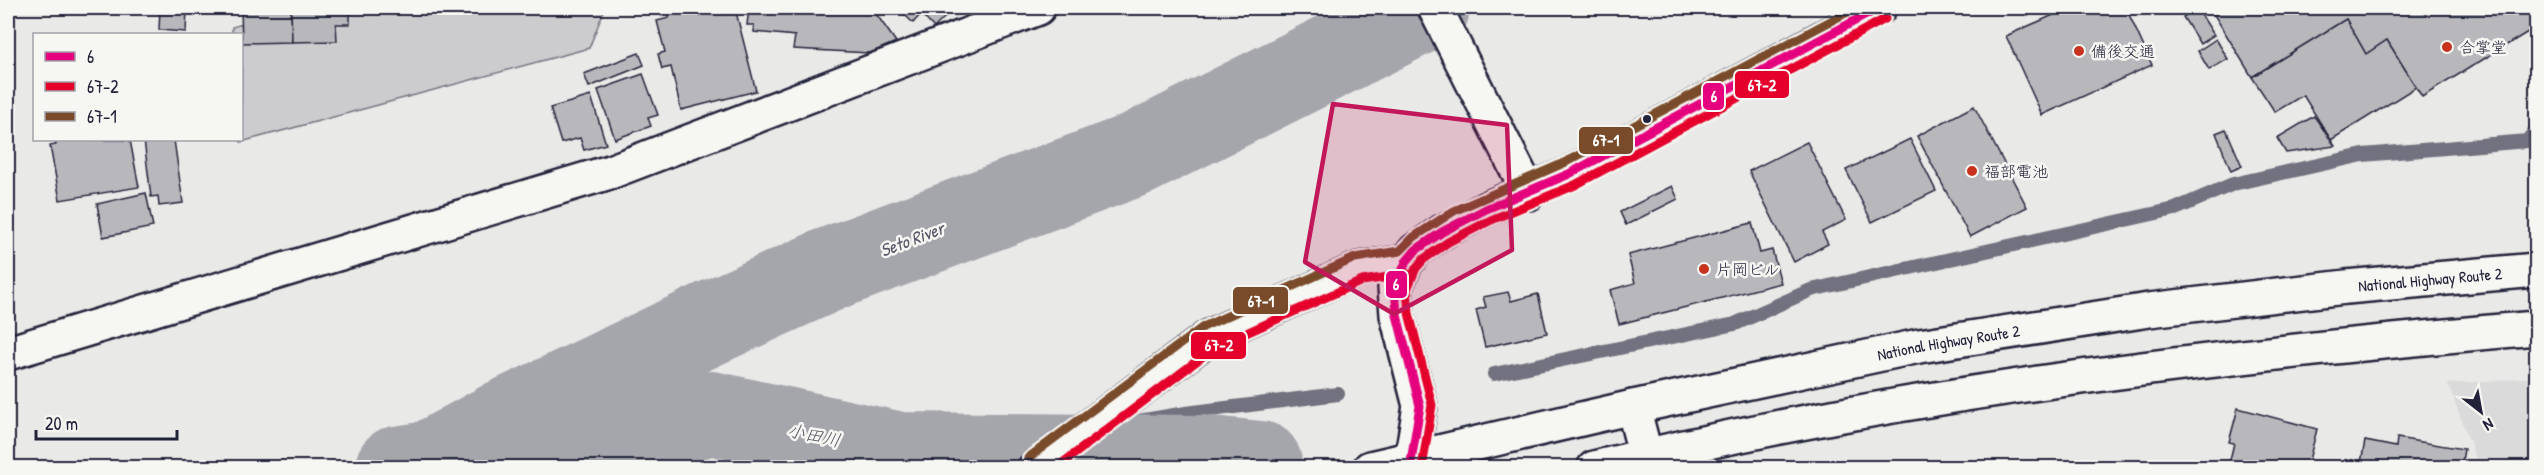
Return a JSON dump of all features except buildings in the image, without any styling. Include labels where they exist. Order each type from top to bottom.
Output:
[{"type":"main road","points":[[8,353],[610,172],[1038,8]]},
{"type":"main road","points":[[1435,8],[1508,149],[1528,193]]},
{"type":"main road","points":[[1411,463],[1419,406],[1397,315],[1395,287],[1406,262],[1416,250],[1442,232],[1486,209],[1569,174],[1879,8]]},
{"type":"main road","points":[[1035,468],[1209,337],[1359,268],[1406,262]]},
{"type":"main road","name":"National Highway Route 2","points":[[1370,468],[1411,463],[1633,407],[1920,346],[2149,310],[2346,287],[2536,270]]},
{"type":"main road","points":[[1594,468],[1647,461],[1924,399],[2162,366],[2358,343],[2536,328]]},
{"type":"main road","points":[[1633,407],[1647,461]]},
{"type":"highlighted area","points":[[1333,104],[1507,125],[1512,250],[1394,314],[1305,262]]},
{"type":"shaded area","points":[[299,8],[605,8],[589,48],[241,142],[243,141],[243,33],[232,33],[232,27]]},
{"type":"shaded area","points":[[2536,377],[2536,467],[2479,467],[2448,384]]},
{"type":"waterway","name":"Seto River","points":[[397,468],[429,463],[505,421],[830,269],[1137,154],[1428,8]]},
{"type":"waterway","points":[[1494,374],[1735,324],[1811,290],[2175,209],[2233,184],[2363,155],[2527,141],[2536,130]]},
{"type":"waterway","points":[[1103,427],[1186,413],[1338,394]]},
{"type":"waterway","name":"小田川","points":[[520,468],[711,413],[900,454],[1202,457],[1260,463]]},
{"type":"waterway","points":[[938,454],[1069,433]]},
{"type":"transit line","name":"67-1","points":[[1028,458],[1203,327],[1355,258],[1400,251],[1414,237],[1454,211],[1564,163],[1855,8]]},
{"type":"transit line","name":"6","points":[[1410,468],[1420,406],[1397,315],[1395,287],[1406,262],[1416,250],[1442,232],[1486,209],[1569,174],[1879,8]]},
{"type":"transit line","name":"67-2","points":[[1422,468],[1432,405],[1409,313],[1407,289],[1416,268],[1424,259],[1448,242],[1491,220],[1575,185],[1885,19]]},
{"type":"transit line","name":"67-2","points":[[1056,468],[1215,347],[1362,281],[1408,274]]},
{"type":"place","name":"合掌堂","points":[[2447,47]]},
{"type":"place","name":"備後交通","points":[[2079,51]]},
{"type":"place","name":"福部電池","points":[[1972,171]]},
{"type":"place","name":"片岡ビル","points":[[1704,269]]}]
